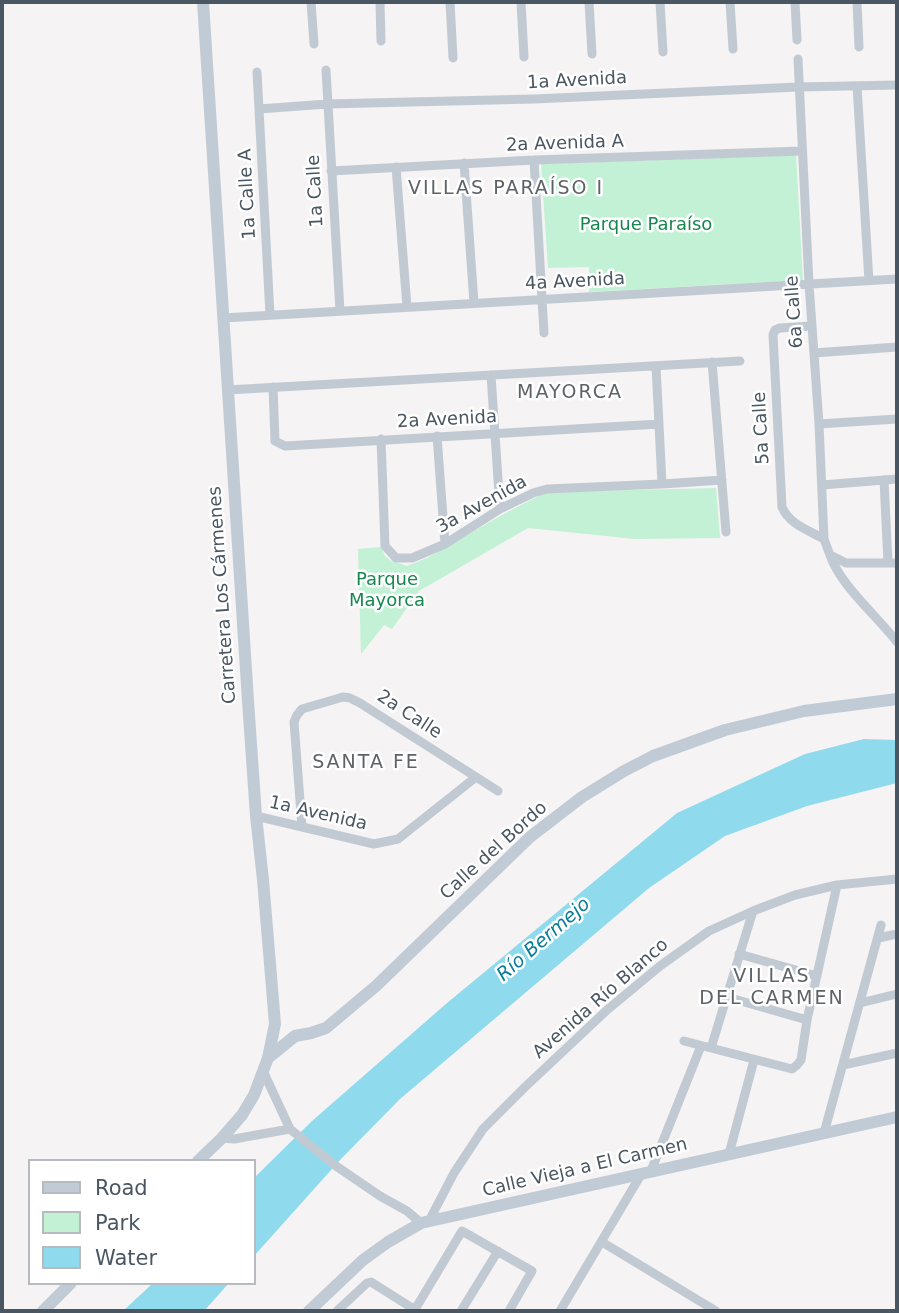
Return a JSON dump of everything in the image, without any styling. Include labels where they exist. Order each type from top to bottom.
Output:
[{"type":"street","name":"Carretera Los Cármenes","points":[[200,1159],[242,1115],[254,1096],[268,1058],[275,1024],[256,816],[203,2]]},
{"type":"street","points":[[311,2],[314,44]]},
{"type":"street","points":[[380,2],[382,41]]},
{"type":"street","points":[[450,2],[453,58]]},
{"type":"street","points":[[521,2],[524,57]]},
{"type":"street","points":[[589,2],[592,54]]},
{"type":"street","points":[[660,2],[663,52]]},
{"type":"street","points":[[730,2],[733,49]]},
{"type":"street","points":[[795,2],[797,40]]},
{"type":"street","points":[[857,2],[859,47]]},
{"type":"street","name":"6a Calle","points":[[798,59],[808,284],[819,425],[824,538],[833,557],[834,568],[897,642]]},
{"type":"street","name":"1a Calle","points":[[326,70],[340,311]]},
{"type":"street","name":"1a Calle A","points":[[257,72],[270,315]]},
{"type":"street","name":"1a Avenida","points":[[259,109],[798,86],[897,85]]},
{"type":"street","points":[[857,86],[869,281]]},
{"type":"street","name":"2a Avenida A","points":[[331,171],[534,160],[802,151]]},
{"type":"street","points":[[534,160],[544,334]]},
{"type":"street","points":[[464,163],[474,303]]},
{"type":"street","points":[[396,167],[407,307]]},
{"type":"street","name":"4a Avenida","points":[[223,318],[897,279]]},
{"type":"street","name":"5a Calle","points":[[811,326],[780,328],[775,330],[773,335],[782,507],[790,520],[824,538]]},
{"type":"street","points":[[814,353],[897,347]]},
{"type":"street","points":[[227,390],[740,361]]},
{"type":"street","points":[[712,362],[726,532]]},
{"type":"street","points":[[656,366],[662,484]]},
{"type":"street","points":[[491,374],[500,509]]},
{"type":"street","name":"2a Avenida","points":[[273,387],[275,441],[285,446],[659,424]]},
{"type":"street","points":[[819,425],[897,419]]},
{"type":"street","points":[[437,436],[445,544]]},
{"type":"street","name":"3a Avenida","points":[[381,439],[385,546],[396,558],[412,558],[445,544],[500,509],[547,489],[722,480]]},
{"type":"street","points":[[822,485],[897,479]]},
{"type":"street","points":[[833,557],[846,563],[893,563],[884,480]]},
{"type":"street","name":"2a Calle","points":[[302,827],[294,722],[302,709],[343,697],[360,703],[498,791]]},
{"type":"street","name":"Calle del Bordo","points":[[268,1058],[295,1036],[326,1028],[376,986],[530,837],[582,797],[624,771],[653,756],[725,730],[804,710],[897,699]]},
{"type":"street","name":"1a Avenida","points":[[256,816],[374,844],[398,839],[475,777]]},
{"type":"street","name":"Avenida Río Blanco","points":[[425,1222],[483,1129],[607,1010],[660,966],[709,931],[795,895],[837,886],[897,879]]},
{"type":"street","points":[[684,1041],[792,1069],[797,1065],[801,1060],[807,1020],[837,886]]},
{"type":"street","points":[[560,1311],[646,1172],[706,1047],[727,996],[752,912]]},
{"type":"street","points":[[824,1133],[881,925]]},
{"type":"street","points":[[878,938],[897,934]]},
{"type":"street","points":[[739,954],[817,976]]},
{"type":"street","points":[[860,1003],[897,994]]},
{"type":"street","points":[[727,996],[807,1020]]},
{"type":"street","points":[[275,1024],[285,1033],[295,1036]]},
{"type":"street","points":[[843,1065],[897,1053]]},
{"type":"street","points":[[729,1154],[754,1060]]},
{"type":"street","points":[[263,1071],[293,1132],[336,1166],[425,1222]]},
{"type":"street","name":"Calle Vieja a El Carmen","points":[[309,1311],[363,1260],[388,1242],[425,1222],[897,1116]]},
{"type":"street","points":[[222,1138],[293,1132]]},
{"type":"street","points":[[337,1311],[371,1282],[415,1311],[462,1231],[532,1271],[509,1311]]},
{"type":"street","points":[[602,1242],[716,1311]]},
{"type":"street","points":[[461,1311],[498,1251]]},
{"type":"street","points":[[43,1311],[69,1285]]},
{"type":"green space","name":"Parque Paraíso","points":[[796,155],[803,280],[589,292],[589,267],[548,268],[541,164]]},
{"type":"green space","name":"Parque Mayorca","points":[[716,488],[720,538],[635,539],[528,528],[419,591],[392,629],[384,625],[361,654],[358,549],[381,547],[390,560],[407,566],[427,558],[546,492]]},
{"type":"water","name":"Río Bermejo","points":[[864,739],[897,740],[897,783],[807,806],[725,836],[649,888],[400,1099],[340,1160],[256,1254],[256,1176],[312,1121],[447,1003],[677,813],[805,754]]},
{"type":"water","points":[[151,1285],[227,1285],[204,1311],[123,1311]]},
{"type":"district","name":"VILLAS PARAÍSO I","points":[[506,189]]},
{"type":"district","name":"MAYORCA","points":[[570,393]]},
{"type":"district","name":"SANTA FE","points":[[366,763]]},
{"type":"district","name":"VILLAS DEL CARMEN","points":[[772,988]]}]
